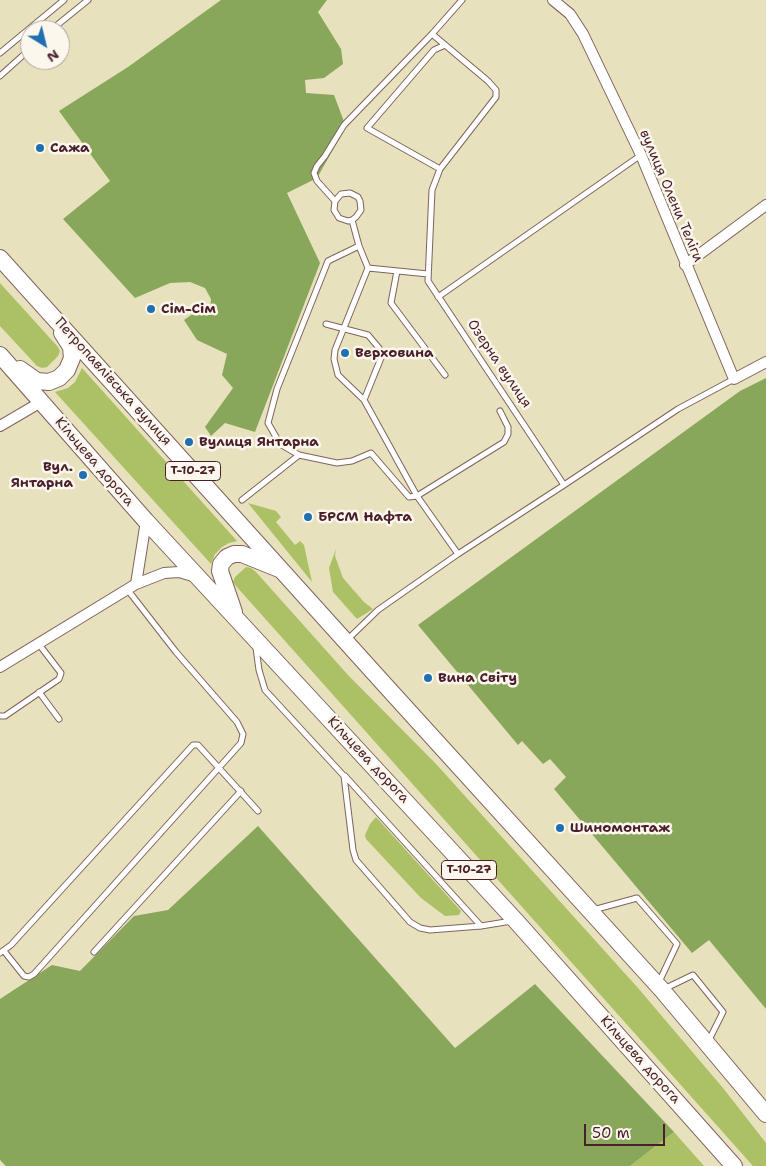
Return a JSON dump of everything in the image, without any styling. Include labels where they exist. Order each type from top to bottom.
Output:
[{"type":"highway","name":"Петропавлівська вулиця","points":[[0,258],[591,911]]},
{"type":"highway","points":[[2,357],[37,381],[49,382],[59,378],[67,370],[72,358],[71,347],[50,313]]},
{"type":"highway","name":"Кільцева дорога","points":[[2,357],[146,521],[516,921],[734,1166]]},
{"type":"highway","points":[[236,617],[220,571],[221,564],[227,557],[234,554],[242,554],[283,571]]},
{"type":"highway","name":"Т-10-27","points":[[591,911],[660,987],[764,1110]]},
{"type":"street","name":"вулиця Олени Теліги","points":[[553,0],[570,14],[583,34],[641,155],[685,265],[734,379]]},
{"type":"street","points":[[685,265],[766,205]]},
{"type":"street","points":[[734,379],[766,362]]},
{"type":"street","points":[[0,426],[42,402]]},
{"type":"street","points":[[132,586],[146,521]]},
{"type":"street","points":[[0,667],[132,586],[164,573],[179,572],[198,578]]},
{"type":"lane","points":[[0,53],[64,0]]},
{"type":"lane","points":[[63,20],[88,0]]},
{"type":"lane","points":[[334,201],[341,194],[350,193],[358,197],[361,210],[356,218],[352,220],[339,218],[334,210],[334,201],[317,181],[314,173],[317,166],[344,125],[432,34],[462,0]]},
{"type":"lane","name":"Озерна вулиця","points":[[432,34],[488,81],[496,90],[496,97],[440,169],[432,190],[428,281],[564,485]]},
{"type":"lane","points":[[440,169],[367,128],[434,50],[445,45]]},
{"type":"lane","points":[[0,76],[20,58]]},
{"type":"lane","points":[[438,297],[641,155]]},
{"type":"lane","points":[[352,220],[359,246],[368,268],[335,350],[334,359],[338,375],[364,400],[416,496],[458,554]]},
{"type":"lane","points":[[359,246],[328,261],[308,318],[277,389],[268,423],[280,444],[299,455],[337,463],[352,461],[371,453],[409,497],[416,496],[504,442],[508,434],[508,427],[500,411]]},
{"type":"lane","points":[[368,268],[428,274]]},
{"type":"lane","points":[[397,271],[391,303],[445,375]]},
{"type":"lane","points":[[326,324],[368,335],[379,348],[381,358],[364,400]]},
{"type":"lane","points":[[346,640],[378,610],[458,554],[678,409],[734,379]]},
{"type":"lane","points":[[242,500],[299,455]]},
{"type":"lane","points":[[132,586],[176,652],[237,722],[243,734],[241,743],[219,768],[34,974],[29,977],[24,976],[2,952],[11,945],[193,744],[198,745],[219,768],[241,791],[258,811]]},
{"type":"lane","points":[[255,638],[259,670],[265,690],[481,926]]},
{"type":"lane","points":[[0,716],[5,716],[59,679],[60,673],[38,643]]},
{"type":"lane","points":[[39,692],[59,719]]},
{"type":"lane","points":[[344,776],[352,850],[356,860],[410,922],[420,928],[430,930],[516,921]]},
{"type":"lane","points":[[94,952],[241,791]]},
{"type":"lane","points":[[591,911],[637,898],[677,944],[660,987]]},
{"type":"lane","points":[[660,987],[693,975],[724,1012],[707,1042]]},
{"type":"green space","points":[[221,0],[327,0],[318,12],[341,49],[343,64],[324,78],[305,80],[306,93],[334,95],[346,127],[317,178],[287,193],[320,263],[255,432],[225,423],[211,436],[205,427],[233,388],[222,375],[227,354],[197,340],[184,320],[194,313],[210,313],[211,299],[205,288],[190,282],[170,283],[135,298],[63,219],[110,181],[59,111],[128,67]]},
{"type":"green space","points":[[0,283],[58,347],[60,351],[58,356],[47,367],[37,366],[0,326]]},
{"type":"green space","points":[[82,368],[237,541],[222,547],[215,554],[211,564],[55,392],[68,388],[75,382]]},
{"type":"green space","points":[[766,378],[766,1009],[709,940],[692,953],[554,789],[566,777],[550,759],[543,764],[522,741],[518,745],[418,625],[740,391]]},
{"type":"green space","points":[[248,503],[276,511],[281,517],[276,522],[295,545],[300,541],[304,545],[312,582]]},
{"type":"green space","points":[[336,549],[335,556],[343,578],[364,602],[373,609],[357,619],[333,592],[329,568]]},
{"type":"green space","points":[[246,567],[256,572],[348,675],[437,765],[638,988],[723,1088],[766,1143],[766,1166],[753,1166],[236,586],[233,582],[235,577]]},
{"type":"green space","points":[[376,817],[461,911],[459,915],[445,916],[421,898],[366,839],[365,835],[370,824]]},
{"type":"green space","points":[[258,826],[455,1048],[535,984],[674,1132],[630,1166],[6,1166],[0,1160],[0,999],[52,965],[80,971],[134,916],[168,910]]},
{"type":"green space","points":[[674,1132],[704,1166],[630,1166]]},
{"type":"place","name":"Сажа","points":[[40,148]]},
{"type":"place","name":"Сім-Сім","points":[[151,309]]},
{"type":"place","name":"Верховина","points":[[345,353]]},
{"type":"place","name":"Вулиця Янтарна","points":[[189,442]]},
{"type":"place","name":"Вул. Янтарна","points":[[83,475]]},
{"type":"place","name":"БРСМ Нафта","points":[[308,517]]},
{"type":"place","name":"Вина Світу","points":[[428,678]]},
{"type":"place","name":"Шиномонтаж","points":[[560,828]]}]
